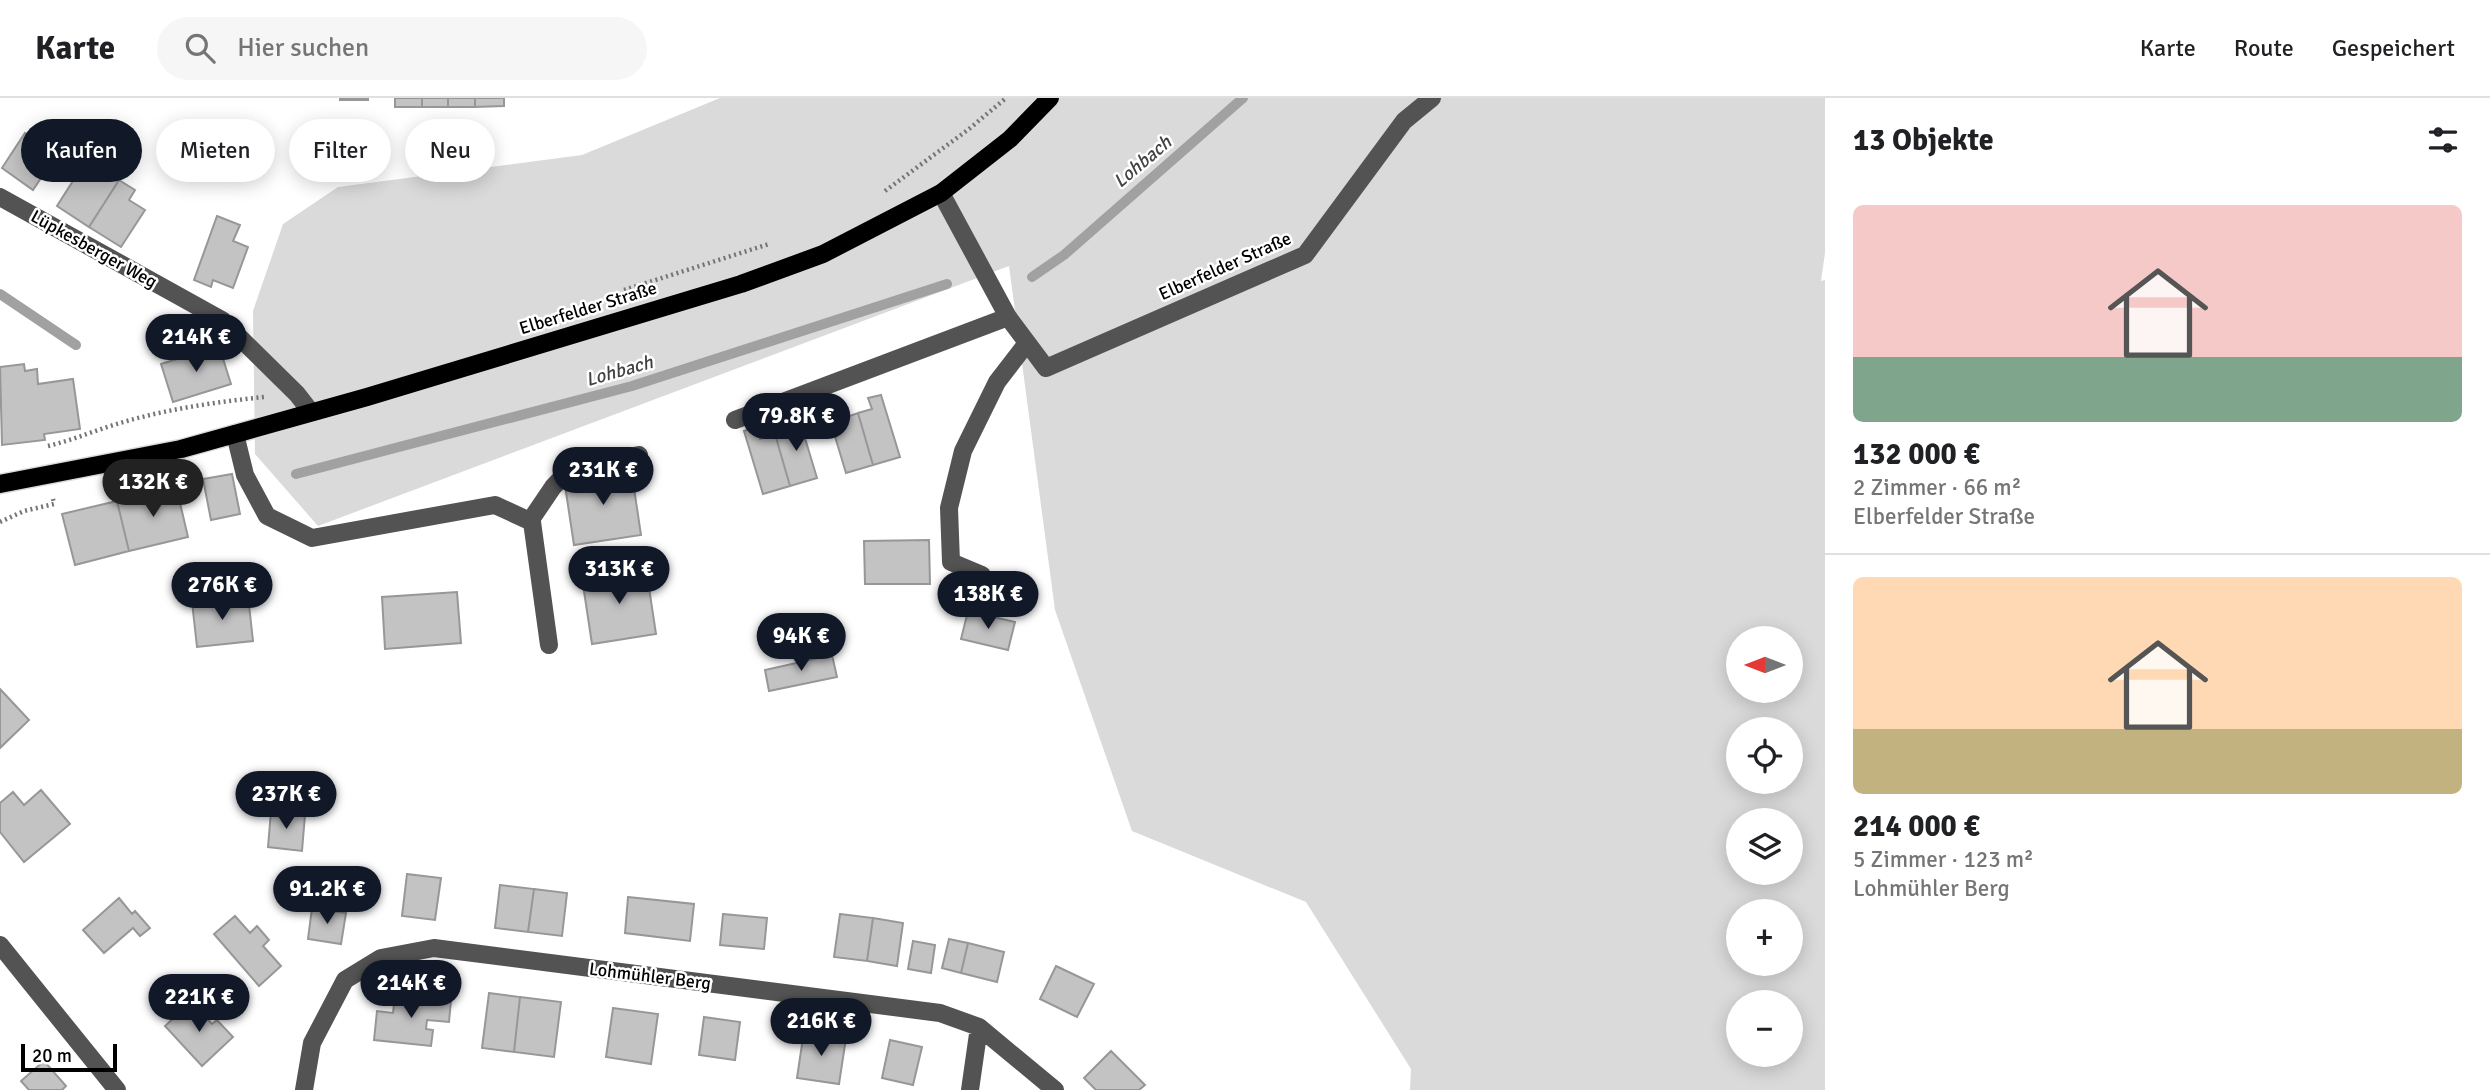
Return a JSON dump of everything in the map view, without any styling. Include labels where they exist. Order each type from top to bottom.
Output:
[{"type":"main road","name":"Elberfelder Straße","points":[[0,484],[181,449],[236,434],[741,284],[823,254],[941,193],[1010,139],[1050,98]]},
{"type":"street","name":"Elberfelder Straße","points":[[941,193],[1008,317],[1046,368],[1305,255],[1404,121],[1432,98]]},
{"type":"street","name":"Lüpkesberger Weg","points":[[0,197],[222,320],[297,394],[311,412]]},
{"type":"street","points":[[735,420],[1008,317]]},
{"type":"street","points":[[982,575],[951,562],[949,508],[963,451],[997,382],[1027,343]]},
{"type":"street","points":[[236,434],[245,475],[267,516],[312,538],[495,505],[530,521]]},
{"type":"street","points":[[550,645],[530,521],[553,487],[569,470],[639,455]]},
{"type":"street","points":[[0,945],[117,1090]]},
{"type":"street","name":"Lohmühler Berg","points":[[304,1090],[312,1043],[345,980],[381,958],[434,948],[940,1013],[979,1027],[1054,1089]]},
{"type":"street","points":[[970,1090],[979,1027]]},
{"type":"path","points":[[884,191],[969,129],[1006,98]]},
{"type":"path","points":[[622,290],[779,241]]},
{"type":"path","points":[[70,441],[120,423],[218,402],[297,394]]},
{"type":"shaded area","points":[[720,98],[1825,98],[1825,253],[1821,281],[1825,280],[1825,1090],[1410,1090],[1411,1069],[1306,902],[1132,831],[1055,610],[1009,266],[318,526],[255,454],[253,311],[283,224],[338,187],[405,178],[405,182],[495,182],[495,166],[582,155]]},
{"type":"building","points":[[368,98],[368,100],[340,100]]},
{"type":"building","points":[[395,98],[422,98],[422,107],[395,107]]},
{"type":"building","points":[[422,98],[448,98],[448,107],[422,107]]},
{"type":"building","points":[[448,98],[475,98],[475,107],[448,107]]},
{"type":"building","points":[[475,98],[504,98],[504,106],[475,107]]},
{"type":"building","points":[[21,139],[21,181],[2,168]]},
{"type":"building","points":[[22,182],[38,182],[33,190]]},
{"type":"building","points":[[72,182],[118,182],[89,227],[57,206]]},
{"type":"building","points":[[118,182],[135,190],[129,200],[145,210],[121,247],[89,227]]},
{"type":"building","points":[[217,216],[240,225],[233,241],[248,247],[233,288],[213,280],[211,287],[194,280]]},
{"type":"building","points":[[219,346],[231,384],[173,402],[161,364]]},
{"type":"building","points":[[24,364],[25,371],[37,369],[38,384],[73,379],[80,429],[44,434],[45,440],[2,445],[0,367]]},
{"type":"building","points":[[881,395],[900,457],[873,465],[858,413],[872,409],[868,398]]},
{"type":"building","points":[[840,406],[844,418],[858,413],[873,465],[846,473],[827,410]]},
{"type":"building","points":[[798,415],[817,478],[790,486],[775,434],[789,430],[785,419]]},
{"type":"building","points":[[757,427],[760,439],[775,434],[790,486],[763,494],[744,431]]},
{"type":"building","points":[[631,468],[641,535],[574,545],[564,479]]},
{"type":"building","points":[[232,474],[240,514],[211,520],[203,479]]},
{"type":"building","points":[[176,486],[188,537],[129,551],[117,501]]},
{"type":"building","points":[[117,501],[129,551],[75,565],[62,514]]},
{"type":"building","points":[[929,540],[930,584],[865,584],[864,541]]},
{"type":"building","points":[[646,568],[656,634],[592,644],[582,578]]},
{"type":"building","points":[[457,592],[461,643],[385,649],[382,597]]},
{"type":"building","points":[[248,596],[253,641],[197,647],[192,602]]},
{"type":"building","points":[[968,611],[1015,622],[1008,650],[961,639]]},
{"type":"building","points":[[832,655],[837,677],[769,691],[765,670]]},
{"type":"building","points":[[0,689],[29,720],[0,748]]},
{"type":"building","points":[[41,790],[70,824],[24,862],[0,832],[0,803],[13,792],[24,805]]},
{"type":"building","points":[[271,811],[305,815],[302,851],[268,847]]},
{"type":"building","points":[[407,874],[441,878],[435,920],[402,916]]},
{"type":"building","points":[[316,882],[349,887],[346,913],[312,908]]},
{"type":"building","points":[[500,885],[534,889],[528,932],[495,928]]},
{"type":"building","points":[[534,889],[567,893],[562,936],[528,932]]},
{"type":"building","points":[[628,897],[694,904],[690,941],[625,933]]},
{"type":"building","points":[[119,898],[132,914],[135,911],[150,928],[140,936],[133,928],[104,953],[83,930]]},
{"type":"building","points":[[312,908],[346,913],[341,944],[308,939]]},
{"type":"building","points":[[723,914],[767,918],[764,949],[720,945]]},
{"type":"building","points":[[840,914],[873,918],[867,961],[834,957]]},
{"type":"building","points":[[235,916],[250,933],[257,926],[269,940],[263,946],[281,966],[259,986],[214,934]]},
{"type":"building","points":[[873,918],[903,923],[897,966],[867,961]]},
{"type":"building","points":[[949,939],[968,943],[961,973],[942,968]]},
{"type":"building","points":[[913,941],[935,945],[931,973],[908,969]]},
{"type":"building","points":[[968,943],[1004,952],[997,982],[961,973]]},
{"type":"building","points":[[1056,966],[1094,984],[1077,1017],[1040,999]]},
{"type":"building","points":[[489,993],[520,997],[514,1052],[482,1048]]},
{"type":"building","points":[[395,994],[451,1000],[449,1022],[427,1020],[426,1029],[433,1030],[431,1046],[374,1040],[377,1011],[393,1013]]},
{"type":"building","points":[[520,997],[561,1002],[554,1057],[514,1052]]},
{"type":"building","points":[[191,1002],[212,1024],[217,1020],[233,1037],[202,1066],[165,1026]]},
{"type":"building","points":[[613,1008],[658,1014],[651,1064],[606,1057]]},
{"type":"building","points":[[704,1017],[740,1022],[735,1060],[699,1055]]},
{"type":"building","points":[[804,1031],[846,1038],[839,1084],[797,1078]]},
{"type":"building","points":[[890,1040],[922,1047],[913,1085],[882,1078]]},
{"type":"building","points":[[1111,1051],[1145,1085],[1139,1090],[1096,1090],[1084,1078]]},
{"type":"building","points":[[44,1061],[66,1086],[62,1090],[29,1090],[21,1081]]},
{"type":"waterway","name":"Lohbach","points":[[1032,277],[1064,255],[1243,98]]},
{"type":"waterway","name":"Lohbach","points":[[296,474],[632,386],[947,284]]},
{"type":"waterway","name":"Lohbach","points":[[0,294],[76,345]]}]
